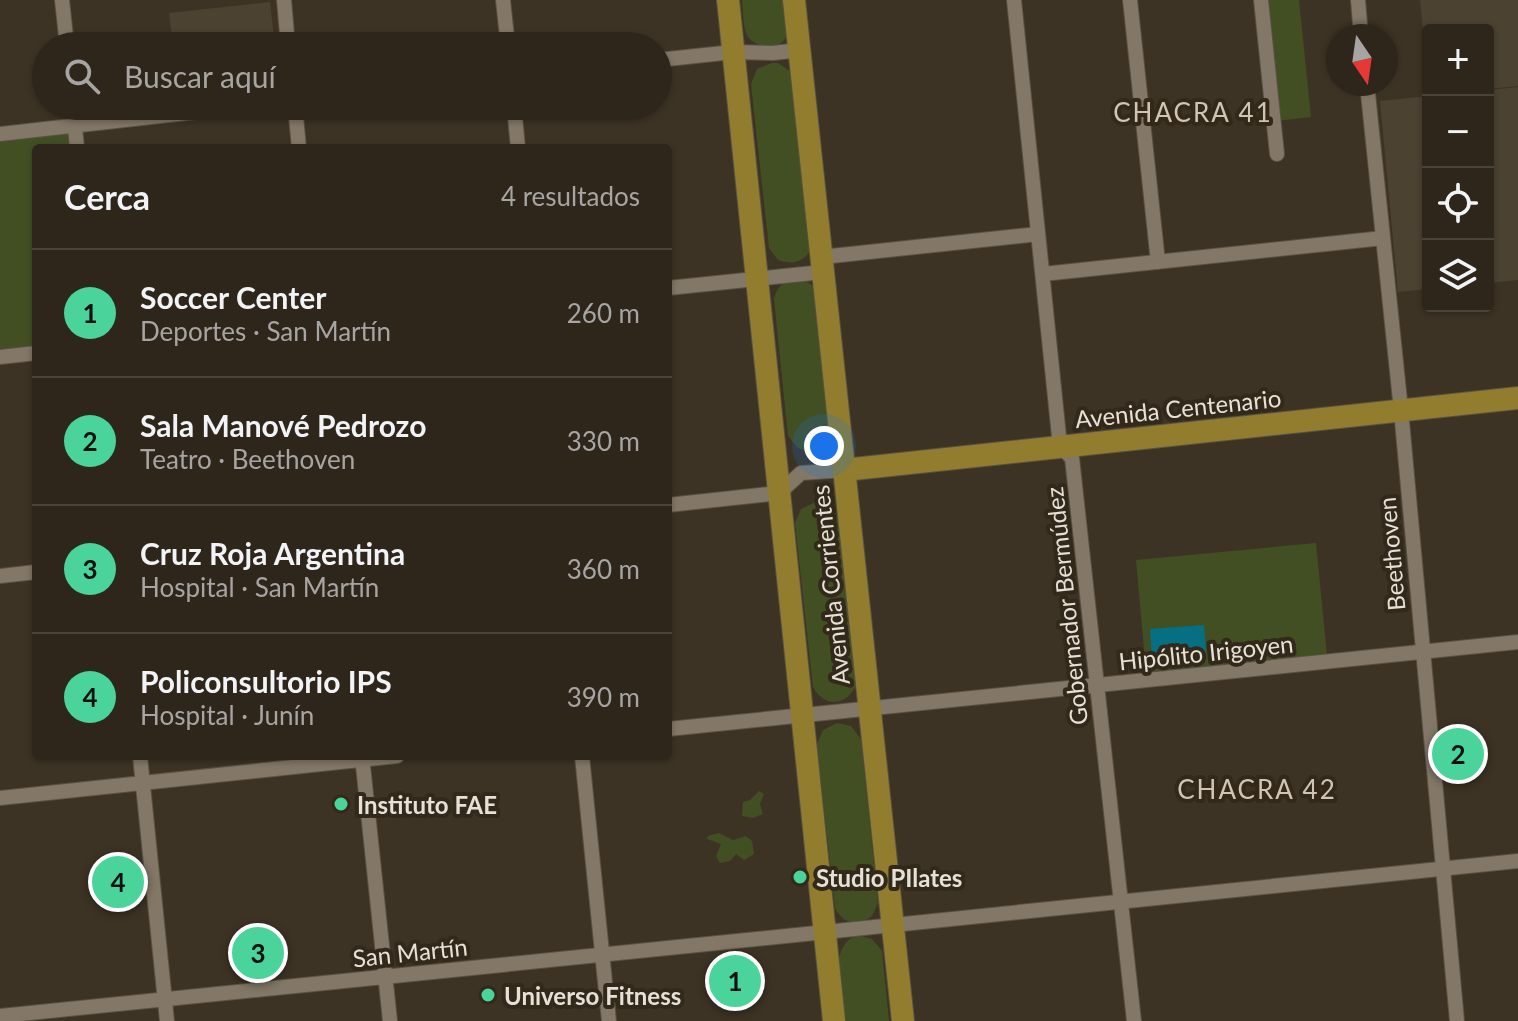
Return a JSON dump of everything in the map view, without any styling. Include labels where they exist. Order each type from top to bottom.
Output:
[{"type":"main road","name":"Avenida Corrientes","points":[[728,0],[834,1021]]},
{"type":"main road","name":"Avenida Corrientes","points":[[794,0],[903,1021]]},
{"type":"main road","name":"Avenida Centenario","points":[[844,470],[1518,398]]},
{"type":"street","points":[[62,0],[65,32]]},
{"type":"street","points":[[284,0],[287,32]]},
{"type":"street","points":[[503,0],[506,32]]},
{"type":"street","name":"Gobernador Bermúdez","points":[[1014,0],[1060,446],[1072,458],[1134,1021]]},
{"type":"street","points":[[1130,0],[1158,262]]},
{"type":"street","points":[[1261,0],[1277,154]]},
{"type":"street","points":[[1358,0],[1360,24]]},
{"type":"street","points":[[672,59],[733,52],[800,50]]},
{"type":"street","name":"Beethoven","points":[[1368,96],[1401,410],[1457,1021]]},
{"type":"street","points":[[74,120],[77,144]]},
{"type":"street","points":[[0,134],[121,120]]},
{"type":"street","points":[[296,120],[299,144]]},
{"type":"street","points":[[515,120],[518,144]]},
{"type":"street","points":[[672,288],[757,279],[822,264],[1038,234]]},
{"type":"street","points":[[1043,274],[1383,238]]},
{"type":"street","points":[[0,357],[32,353]]},
{"type":"street","points":[[672,505],[779,493],[801,473],[844,470]]},
{"type":"street","points":[[0,576],[32,572]]},
{"type":"street","name":"Hipólito Irigoyen","points":[[672,729],[1518,642]]},
{"type":"street","points":[[140,760],[167,1021]]},
{"type":"street","points":[[0,798],[344,760]]},
{"type":"street","points":[[362,760],[390,1021]]},
{"type":"street","points":[[582,760],[609,1021]]},
{"type":"street","name":"San Martín","points":[[0,1016],[1518,861]]},
{"type":"shaded area","points":[[1420,0],[1518,0],[1518,86],[1494,88],[1494,24],[1422,24]]},
{"type":"shaded area","points":[[270,2],[273,32],[171,32],[169,13]]},
{"type":"shaded area","points":[[1518,87],[1518,280],[1494,282],[1494,96],[1494,89]]},
{"type":"shaded area","points":[[1422,97],[1422,290],[1398,292],[1380,101]]},
{"type":"green space","points":[[742,0],[787,0],[789,29],[785,39],[768,46],[750,39],[745,29]]},
{"type":"green space","points":[[1264,0],[1299,0],[1311,117],[1276,121]]},
{"type":"green space","points":[[778,63],[791,72],[811,250],[804,258],[792,262],[778,260],[769,248],[751,84],[757,69]]},
{"type":"green space","points":[[71,130],[73,144],[32,144],[32,350],[0,354],[0,137]]},
{"type":"green space","points":[[802,278],[814,287],[830,438],[820,448],[812,450],[798,448],[788,436],[774,299],[784,283]]},
{"type":"green space","points":[[815,502],[829,506],[839,518],[857,682],[849,696],[836,702],[824,699],[813,687],[795,523],[801,509]]},
{"type":"green space","points":[[1316,543],[1327,655],[1146,672],[1136,560]]},
{"type":"green space","points":[[837,723],[851,726],[861,739],[878,903],[872,916],[856,923],[842,918],[835,908],[817,744],[823,730]]},
{"type":"green space","points":[[759,791],[764,794],[760,804],[763,814],[753,818],[742,816],[743,802]]},
{"type":"green space","points":[[719,833],[733,840],[746,836],[752,841],[754,854],[744,860],[736,854],[730,861],[720,863],[716,856],[721,844],[707,839]]},
{"type":"green space","points":[[858,935],[872,939],[882,951],[889,1021],[845,1021],[839,985],[839,960],[848,940]]},
{"type":"water","points":[[1204,625],[1206,653],[1152,657],[1150,629]]},
{"type":"place","name":"Sala Manové Pedrozo","points":[[1458,754]]},
{"type":"place","name":"Instituto FAE","points":[[341,804]]},
{"type":"place","name":"Studio PIlates","points":[[800,877]]},
{"type":"place","name":"Policonsultorio IPS","points":[[118,882]]},
{"type":"place","name":"Cruz Roja Argentina","points":[[258,953]]},
{"type":"place","name":"Soccer Center","points":[[735,981]]},
{"type":"place","name":"Universo Fitness","points":[[488,995]]},
{"type":"district","name":"CHACRA 41","points":[[1193,112]]},
{"type":"district","name":"CHACRA 42","points":[[1257,789]]}]
